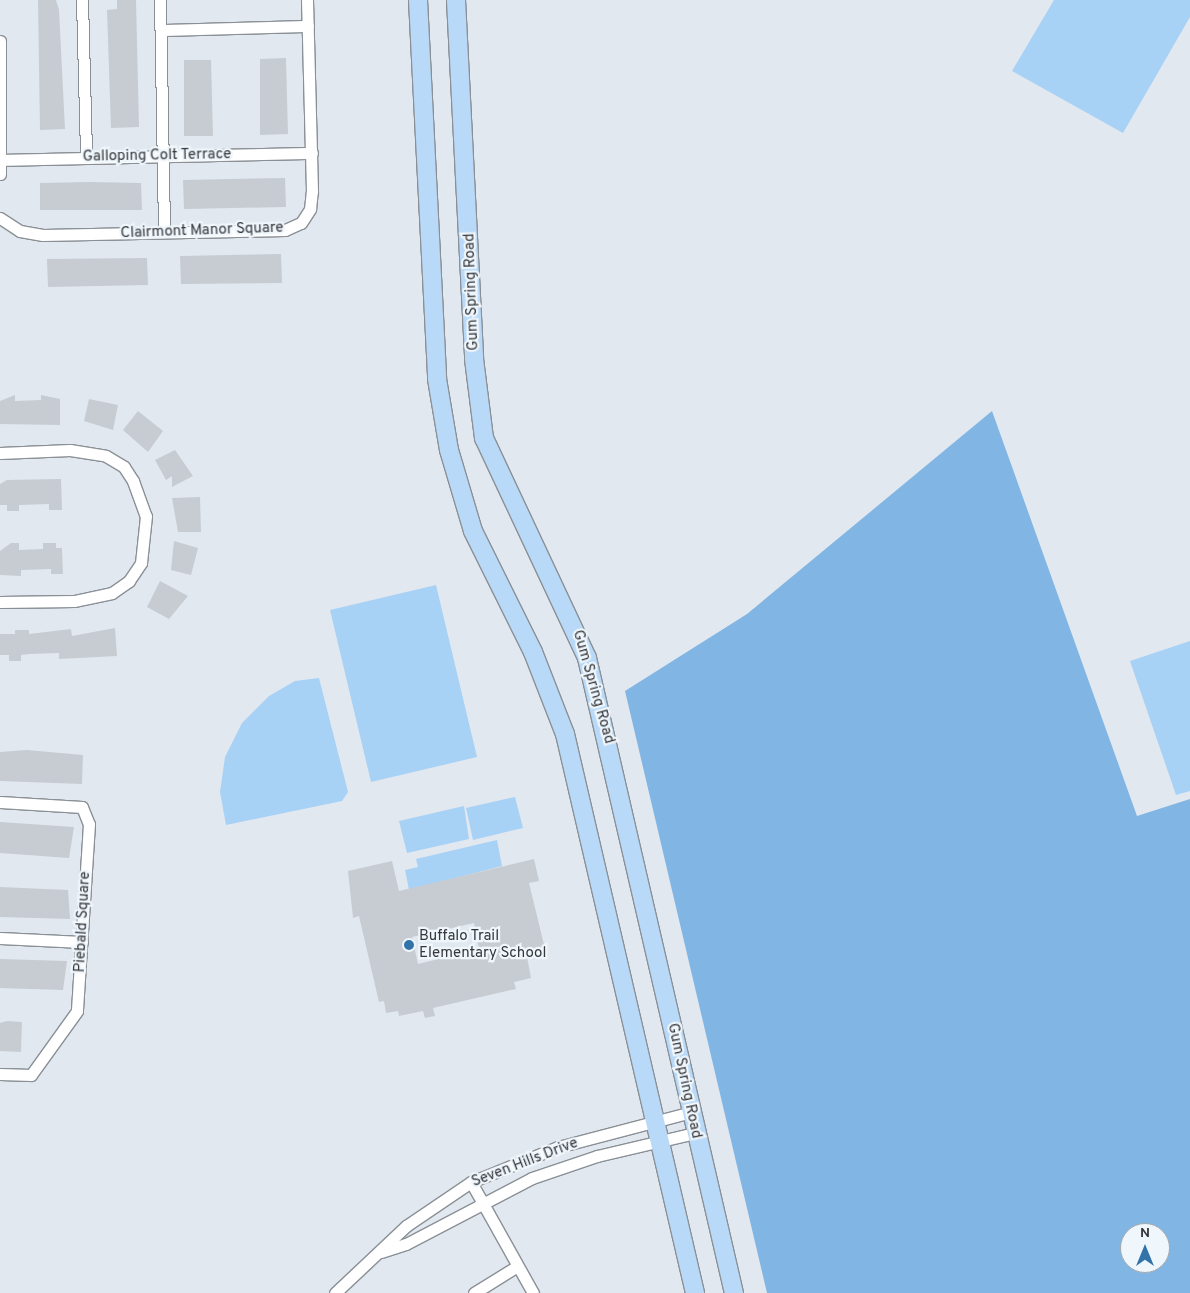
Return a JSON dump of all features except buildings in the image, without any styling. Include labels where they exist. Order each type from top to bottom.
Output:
[{"type":"main road","points":[[418,0],[437,379],[449,450],[473,531],[533,652],[565,734],[695,1293]]},
{"type":"main road","name":"Gum Spring Road","points":[[456,0],[479,415],[497,475],[588,658],[690,1112],[734,1293]]},
{"type":"street","points":[[82,0],[86,158]]},
{"type":"street","points":[[160,0],[164,232]]},
{"type":"street","name":"Clairmont Manor Square","points":[[0,218],[32,234],[164,232],[294,227],[306,217],[312,200],[308,0]]},
{"type":"street","points":[[161,30],[308,26]]},
{"type":"street","points":[[0,41],[3,160],[0,174]]},
{"type":"street","name":"Galloping Colt Terrace","points":[[3,160],[312,153]]},
{"type":"street","points":[[0,453],[70,450],[106,456],[124,467],[133,481],[146,516],[141,563],[129,581],[112,593],[74,601],[0,602]]},
{"type":"street","name":"Piebald Square","points":[[0,802],[82,807],[88,824],[77,1011],[30,1075],[0,1074]]},
{"type":"street","points":[[0,938],[82,942]]},
{"type":"street","name":"Seven Hills Drive","points":[[334,1293],[406,1226],[471,1182],[558,1147],[690,1112]]},
{"type":"street","name":"Seven Hills Drive","points":[[379,1253],[406,1244],[481,1202],[560,1168],[695,1133]]},
{"type":"street","points":[[471,1182],[516,1266],[533,1293]]},
{"type":"street","points":[[474,1293],[516,1266]]},
{"type":"shaded area","points":[[1054,0],[1190,0],[1190,17],[1123,133],[1012,71]]},
{"type":"shaded area","points":[[992,411],[1137,816],[1190,799],[1190,1293],[767,1293],[625,691],[747,614]]},
{"type":"shaded area","points":[[436,585],[477,757],[371,782],[330,610]]},
{"type":"shaded area","points":[[1190,641],[1190,791],[1176,795],[1130,661]]},
{"type":"shaded area","points":[[319,678],[348,792],[342,801],[226,825],[220,792],[225,757],[242,723],[269,696],[295,681]]},
{"type":"shaded area","points":[[515,797],[523,828],[473,840],[466,808]]},
{"type":"shaded area","points":[[464,806],[469,839],[407,853],[399,821]]},
{"type":"shaded area","points":[[497,840],[502,866],[409,890],[405,870],[418,867],[416,859]]},
{"type":"place","name":"Buffalo Trail Elementary School","points":[[409,945]]}]
